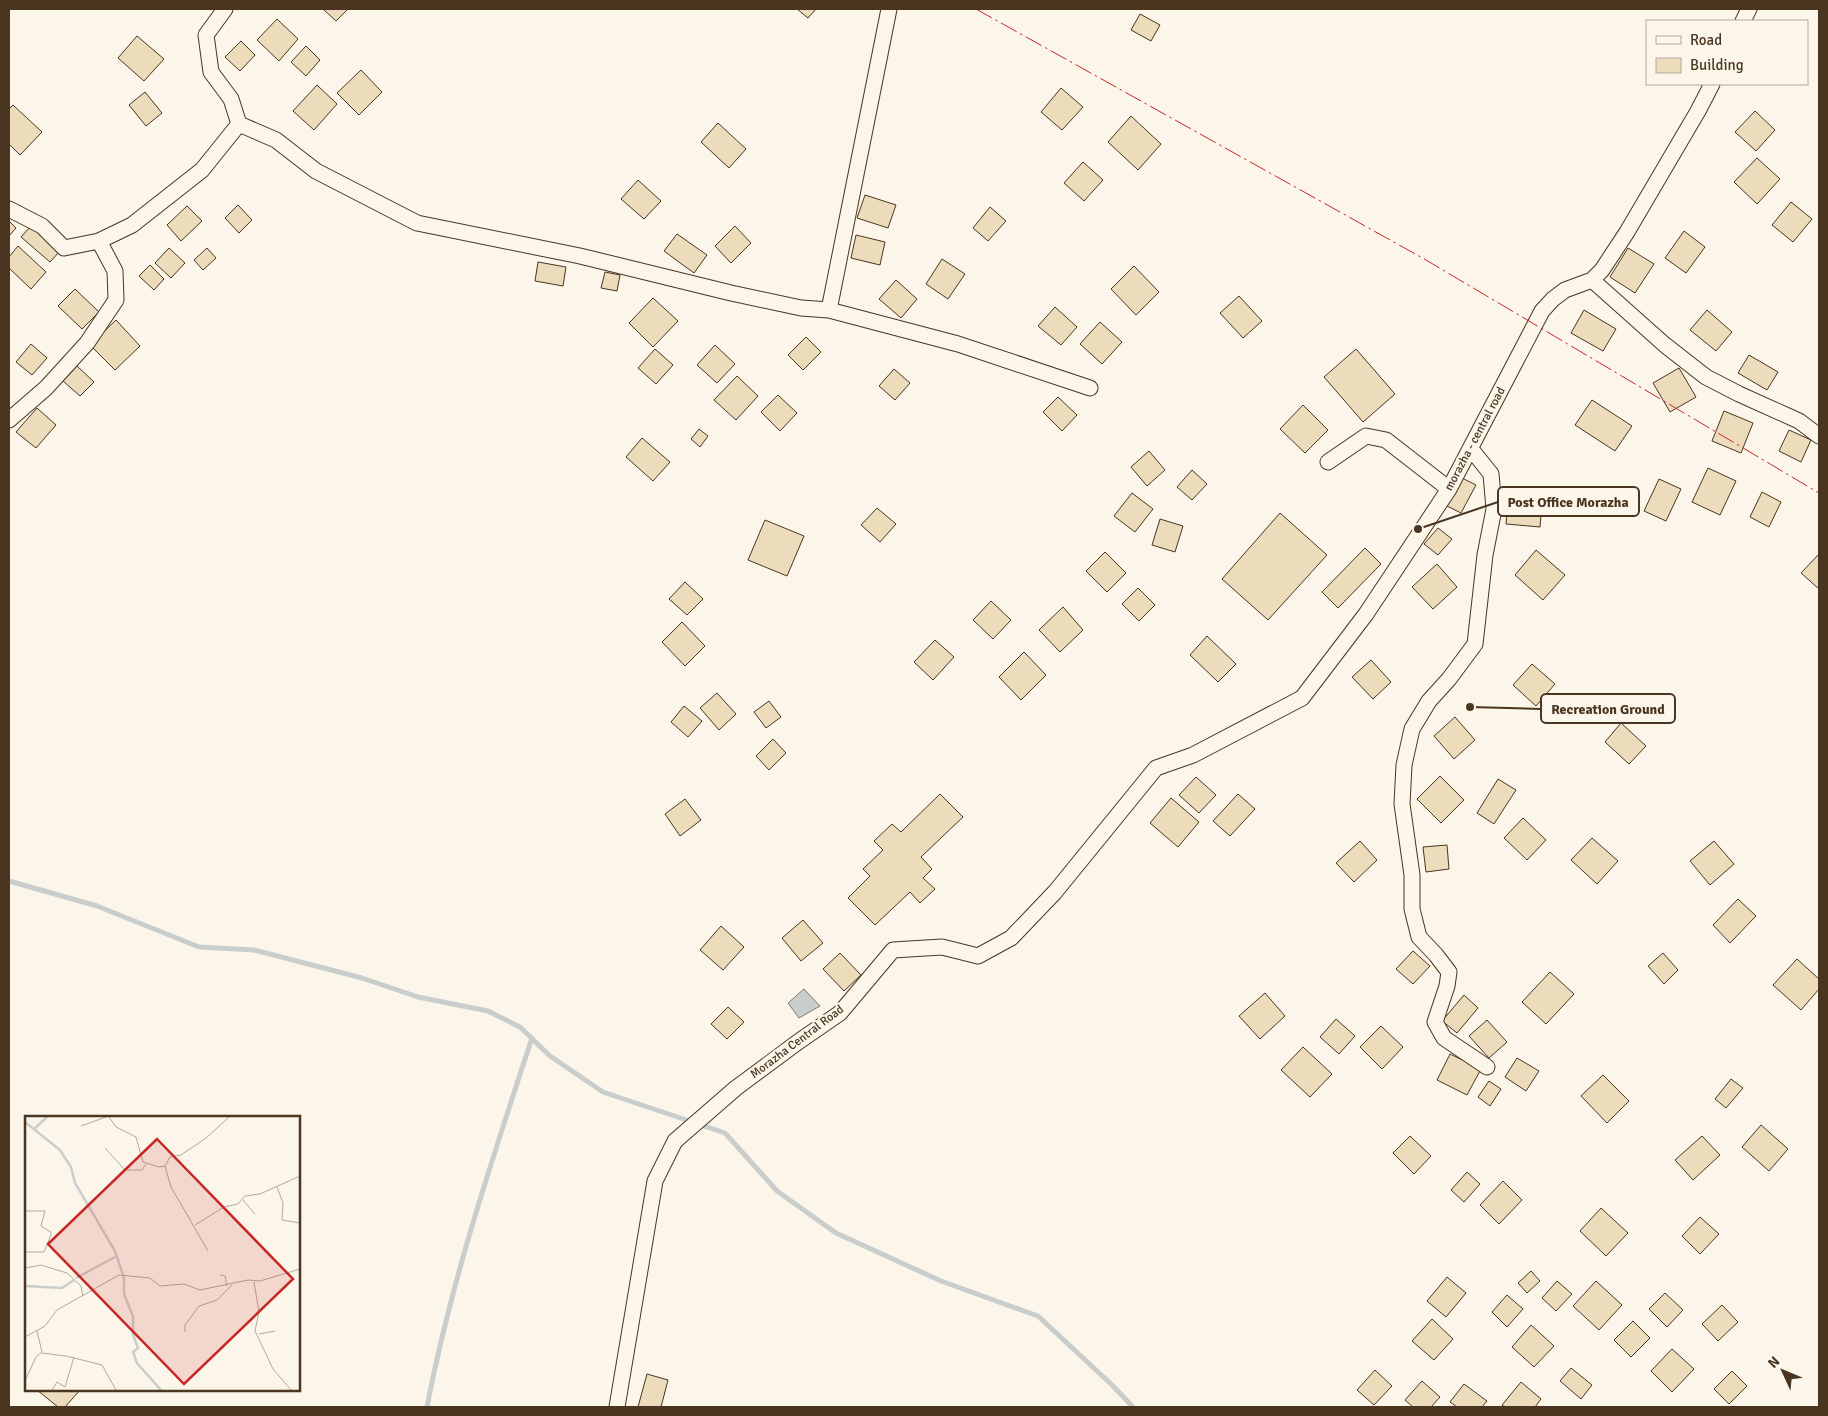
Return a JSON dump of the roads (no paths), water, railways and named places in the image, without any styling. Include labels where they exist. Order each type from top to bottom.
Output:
[{"type":"street","points":[[225,9],[206,35],[211,72],[231,99],[239,124],[276,140],[316,170],[416,223],[580,256],[801,308],[829,310],[958,344],[1090,388]]},
{"type":"street","points":[[829,310],[889,9]]},
{"type":"street","name":"morazha - central road","points":[[1193,754],[1302,698],[1366,614],[1449,489],[1542,311],[1565,290],[1592,280],[1602,270],[1627,232],[1711,85]]},
{"type":"street","points":[[9,209],[42,226],[64,248],[99,241],[132,225],[202,170],[239,124]]},
{"type":"street","points":[[9,420],[46,388],[87,343],[116,300],[115,271],[99,241]]},
{"type":"street","points":[[1592,280],[1665,345],[1706,377],[1799,421],[1819,436]]},
{"type":"street","points":[[1328,462],[1366,436],[1373,437],[1386,440],[1449,489]]},
{"type":"street","points":[[1470,449],[1490,474],[1494,509],[1485,555],[1475,644],[1449,679],[1429,700],[1412,730],[1404,766],[1402,804],[1412,875],[1412,909],[1418,937],[1436,955],[1449,972],[1447,986],[1436,1022],[1444,1038],[1486,1067]]},
{"type":"street","name":"Morazha Central Road","points":[[616,1407],[655,1181],[675,1141],[736,1088],[840,1013],[893,950],[942,947],[978,956],[1011,938],[1055,892],[1156,768],[1193,754]]},
{"type":"waterway","points":[[9,881],[97,906],[199,947],[254,950],[362,978],[418,997],[488,1011],[520,1027],[550,1056],[603,1092],[725,1133],[777,1191],[836,1233],[941,1281],[1038,1316],[1133,1407]]},
{"type":"waterway","points":[[427,1407],[460,1267],[532,1038]]},
{"type":"place","name":"Post Office Morazha","points":[[1418,529]]},
{"type":"place","name":"Recreation Ground","points":[[1470,707]]}]
